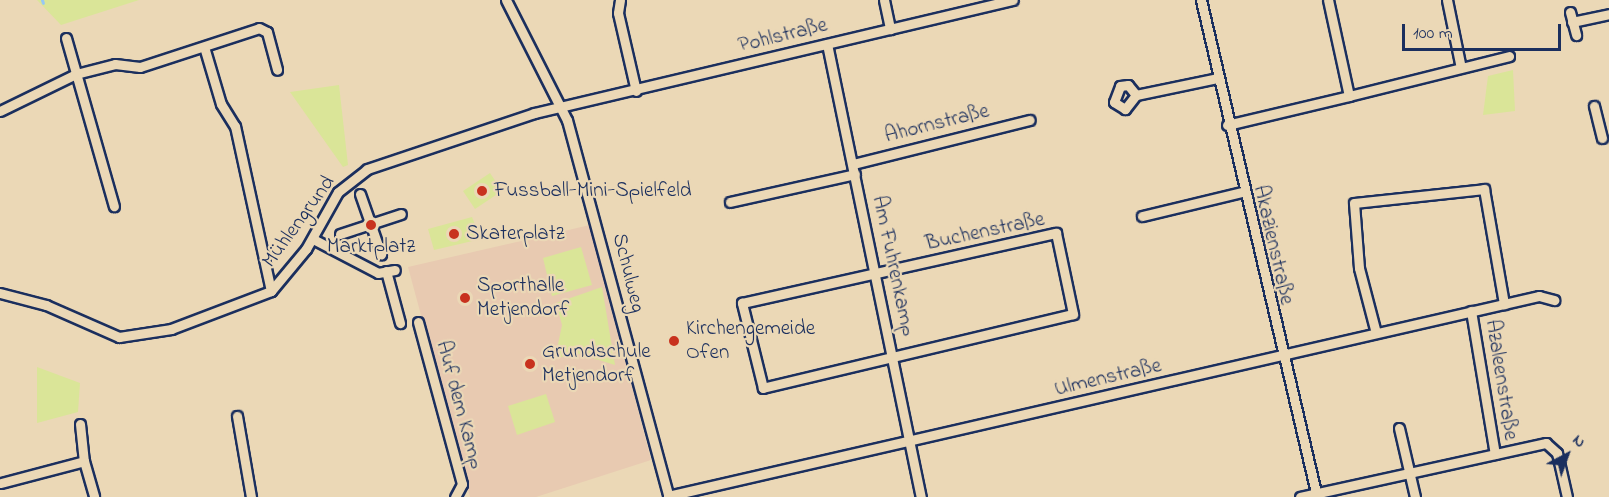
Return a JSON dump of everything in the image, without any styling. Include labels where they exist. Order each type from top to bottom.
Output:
[{"type":"street","name":"Schulweg","points":[[506,0],[561,108],[594,210],[669,496]]},
{"type":"street","points":[[620,0],[618,13],[636,91]]},
{"type":"street","points":[[884,0],[891,29]]},
{"type":"street","name":"Pohlstraße","points":[[561,108],[1013,0]]},
{"type":"street","name":"Akazienstraße","points":[[1201,0],[1242,192],[1317,495]]},
{"type":"street","points":[[1328,0],[1349,96]]},
{"type":"street","points":[[1447,0],[1461,68]]},
{"type":"street","points":[[1576,35],[1571,17],[1609,14]]},
{"type":"street","points":[[0,111],[76,74],[115,64],[140,67],[205,50],[259,28],[267,32],[277,70]]},
{"type":"street","points":[[66,38],[114,206]]},
{"type":"street","name":"Am Fuhrenkamp","points":[[827,44],[874,275],[894,356],[921,497]]},
{"type":"street","points":[[205,50],[221,104],[235,126],[271,291]]},
{"type":"street","points":[[1227,124],[1509,56]]},
{"type":"street","points":[[1136,95],[1218,78]]},
{"type":"street","points":[[1594,106],[1602,138]]},
{"type":"street","name":"Mühlengrund","points":[[0,293],[128,338],[182,326],[271,291],[313,239],[338,192],[367,169],[561,108]]},
{"type":"street","name":"Ahornstraße","points":[[853,164],[1030,120]]},
{"type":"street","points":[[1598,124],[1609,121]]},
{"type":"street","points":[[730,202],[855,174]]},
{"type":"street","points":[[1376,333],[1359,268],[1354,203],[1484,189],[1504,304]]},
{"type":"street","points":[[1142,216],[1242,192]]},
{"type":"street","points":[[360,194],[381,254]]},
{"type":"street","points":[[340,234],[400,214]]},
{"type":"street","name":"Buchenstraße","points":[[874,275],[1056,233],[1073,314],[894,356]]},
{"type":"street","points":[[313,239],[378,273],[391,270],[400,323]]},
{"type":"street","points":[[874,275],[742,303],[760,377],[763,388],[894,356]]},
{"type":"street","name":"Ulmenstraße","points":[[669,496],[1539,296],[1554,300]]},
{"type":"street","name":"Azaleenstraße","points":[[1472,311],[1495,454]]},
{"type":"street","name":"Auf dem Kamp","points":[[418,322],[462,484],[455,497]]},
{"type":"street","points":[[237,416],[251,497]]},
{"type":"street","points":[[80,424],[84,461],[94,497]]},
{"type":"street","points":[[1399,428],[1414,497]]},
{"type":"street","points":[[1300,497],[1495,454],[1552,446],[1567,497]]},
{"type":"street","points":[[0,485],[84,461]]},
{"type":"shaded area","name":"Grundschule Metjendorf","points":[[590,225],[651,460],[536,497],[470,497],[408,267]]},
{"type":"green space","points":[[37,0],[139,0],[61,25]]},
{"type":"green space","points":[[1513,70],[1515,111],[1483,115],[1488,76]]},
{"type":"green space","points":[[339,85],[348,165],[343,167],[290,92]]},
{"type":"green space","name":"Fussball-Mini-Spielfeld","points":[[490,173],[502,191],[475,209],[463,191]]},
{"type":"green space","name":"Skaterplatz","points":[[472,217],[481,239],[434,250],[428,229]]},
{"type":"green space","points":[[581,247],[592,285],[552,296],[543,258]]},
{"type":"green space","points":[[602,287],[615,365],[576,353],[555,359],[562,325],[556,303]]},
{"type":"green space","points":[[37,367],[80,383],[78,412],[37,423]]},
{"type":"green space","points":[[546,394],[555,422],[517,435],[508,406]]},
{"type":"place","name":"Fussball-Mini-Spielfeld","points":[[482,191]]},
{"type":"place","name":"Marktplatz","points":[[371,225]]},
{"type":"place","name":"Skaterplatz","points":[[454,234]]},
{"type":"place","name":"Sporthalle Metjendorf","points":[[465,298]]},
{"type":"place","name":"Kirchengemeide Ofen","points":[[674,341]]},
{"type":"place","name":"Grundschule Metjendorf","points":[[530,364]]}]
